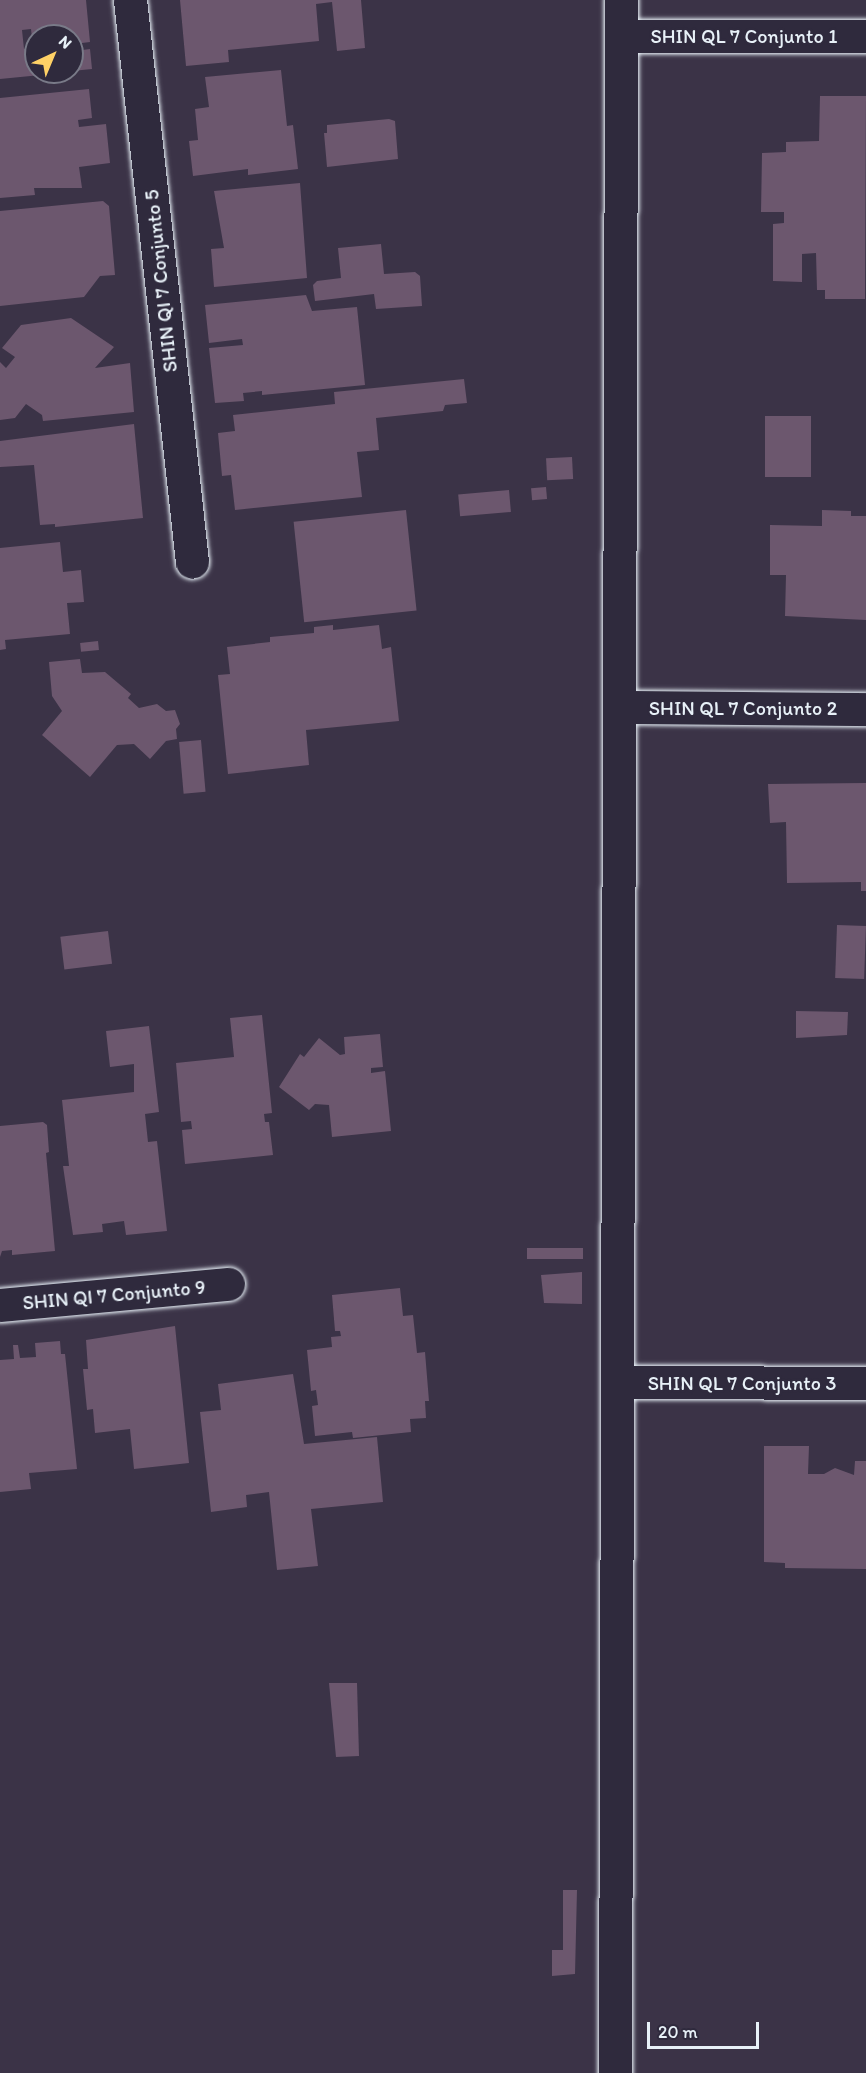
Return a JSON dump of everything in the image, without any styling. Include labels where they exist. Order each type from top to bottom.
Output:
[{"type":"street","name":"SHIN QI 7 Conjunto 5","points":[[130,0],[192,562]]},
{"type":"street","points":[[615,2073],[621,0]]},
{"type":"street","name":"SHIN QL 7 Conjunto 1","points":[[622,36],[866,36]]},
{"type":"street","name":"SHIN QL 7 Conjunto 2","points":[[620,707],[866,709]]},
{"type":"street","name":"SHIN QI 7 Conjunto 9","points":[[0,1305],[228,1284]]},
{"type":"street","name":"SHIN QL 7 Conjunto 3","points":[[618,1382],[866,1383]]},
{"type":"building","points":[[0,0],[86,0],[90,42],[84,43],[84,24],[24,24],[24,30],[22,30],[24,77],[0,79]]},
{"type":"building","points":[[180,0],[361,0],[365,48],[337,51],[332,2],[316,4],[319,41],[228,50],[229,62],[186,66]]},
{"type":"building","points":[[90,49],[92,69],[84,70],[84,50]]},
{"type":"building","points":[[281,70],[287,126],[293,125],[298,169],[248,175],[248,169],[193,176],[189,141],[198,140],[195,109],[209,107],[205,77]]},
{"type":"building","points":[[89,89],[92,118],[78,120],[79,127],[106,124],[110,163],[79,167],[82,188],[34,188],[35,195],[0,198],[0,98]]},
{"type":"building","points":[[820,96],[866,96],[865,299],[825,299],[825,290],[817,290],[816,253],[802,254],[802,282],[773,281],[773,224],[784,223],[784,212],[761,212],[762,153],[786,152],[786,142],[819,141]]},
{"type":"building","points":[[389,119],[395,121],[398,159],[327,167],[324,133],[327,133],[327,125]]},
{"type":"building","points":[[300,183],[307,278],[214,287],[211,249],[224,248],[214,191]]},
{"type":"building","points":[[103,201],[109,206],[115,275],[100,276],[84,297],[0,306],[0,211]]},
{"type":"building","points":[[381,244],[384,274],[415,272],[420,276],[422,306],[376,309],[374,294],[315,301],[313,285],[317,281],[341,278],[338,248]]},
{"type":"building","points":[[306,295],[312,311],[357,307],[365,385],[262,395],[262,391],[243,393],[244,401],[215,403],[209,348],[243,345],[242,339],[209,343],[205,305]]},
{"type":"building","points":[[71,318],[114,347],[95,368],[130,363],[134,412],[43,421],[42,415],[26,404],[15,418],[0,420],[0,362],[6,368],[15,357],[2,348],[21,325]]},
{"type":"building","points":[[464,379],[467,403],[445,405],[443,411],[376,418],[379,450],[357,452],[362,497],[235,510],[231,475],[222,476],[218,433],[235,431],[233,415],[335,404],[334,392]]},
{"type":"building","points":[[765,416],[811,416],[811,477],[765,477]]},
{"type":"building","points":[[134,424],[143,518],[55,527],[55,524],[40,525],[34,465],[0,467],[0,441]]},
{"type":"building","points":[[572,457],[573,479],[547,480],[546,458]]},
{"type":"building","points":[[546,487],[547,499],[532,500],[531,488]]},
{"type":"building","points":[[509,490],[511,512],[460,516],[458,494]]},
{"type":"building","points":[[406,510],[417,610],[304,622],[294,522]]},
{"type":"building","points":[[822,510],[851,511],[851,516],[866,516],[866,620],[785,616],[786,575],[770,575],[770,525],[822,526]]},
{"type":"building","points":[[60,542],[63,572],[81,570],[84,602],[67,603],[70,634],[5,640],[6,649],[0,650],[0,548]]},
{"type":"building","points":[[333,625],[333,630],[379,625],[382,649],[391,647],[399,721],[306,730],[309,765],[228,774],[218,675],[230,674],[227,647],[270,642],[270,637],[314,633],[314,627]]},
{"type":"building","points":[[98,641],[99,650],[81,652],[80,643]]},
{"type":"building","points":[[80,659],[82,673],[105,672],[131,694],[128,698],[139,708],[157,704],[166,711],[175,710],[180,724],[176,729],[177,739],[166,741],[150,759],[134,744],[117,745],[90,777],[42,735],[62,711],[52,696],[49,662]]},
{"type":"building","points":[[201,740],[206,792],[184,794],[179,742]]},
{"type":"building","points":[[866,783],[866,891],[861,891],[861,882],[787,883],[786,822],[770,823],[768,784]]},
{"type":"building","points":[[837,925],[866,926],[864,979],[835,978]]},
{"type":"building","points":[[108,931],[112,964],[64,970],[60,937]]},
{"type":"building","points":[[796,1011],[848,1012],[847,1035],[796,1038]]},
{"type":"building","points":[[262,1015],[272,1113],[264,1114],[265,1122],[269,1122],[273,1155],[185,1164],[182,1130],[192,1129],[191,1121],[181,1122],[176,1063],[234,1057],[230,1018]]},
{"type":"building","points":[[149,1026],[159,1112],[145,1114],[148,1142],[157,1141],[167,1231],[126,1235],[124,1221],[102,1224],[103,1232],[73,1235],[63,1166],[69,1166],[62,1100],[134,1092],[134,1064],[110,1067],[106,1031]]},
{"type":"building","points":[[380,1034],[383,1067],[371,1068],[371,1073],[385,1071],[391,1131],[332,1137],[329,1105],[315,1104],[309,1110],[279,1087],[300,1054],[304,1057],[319,1038],[340,1055],[345,1054],[344,1037]]},
{"type":"building","points":[[43,1122],[47,1125],[49,1152],[46,1153],[55,1251],[12,1255],[12,1250],[2,1251],[0,1257],[0,1126]]},
{"type":"building","points":[[527,1248],[583,1248],[583,1259],[527,1259]]},
{"type":"building","points":[[582,1272],[582,1304],[544,1303],[541,1275]]},
{"type":"building","points":[[400,1288],[403,1316],[413,1315],[417,1353],[425,1352],[429,1401],[425,1401],[426,1418],[410,1419],[411,1432],[353,1438],[352,1432],[315,1436],[312,1406],[318,1405],[316,1390],[311,1391],[307,1350],[332,1347],[331,1337],[341,1336],[340,1331],[335,1331],[332,1295]]},
{"type":"building","points":[[175,1326],[189,1463],[134,1469],[130,1429],[95,1433],[93,1409],[87,1410],[83,1369],[88,1369],[86,1340]]},
{"type":"building","points":[[60,1341],[61,1354],[65,1354],[77,1469],[29,1473],[31,1489],[0,1492],[0,1360],[14,1359],[13,1345],[18,1345],[20,1358],[36,1357],[35,1343]]},
{"type":"building","points":[[293,1374],[304,1444],[377,1437],[383,1502],[311,1509],[318,1566],[277,1570],[269,1492],[246,1495],[247,1507],[211,1512],[200,1412],[221,1410],[218,1384]]},
{"type":"building","points":[[764,1446],[809,1446],[808,1474],[824,1474],[835,1468],[854,1475],[855,1461],[866,1461],[866,1569],[785,1568],[785,1563],[764,1562]]},
{"type":"building","points":[[329,1683],[357,1683],[359,1756],[336,1757]]},
{"type":"building","points":[[563,1890],[577,1890],[575,1974],[552,1976],[552,1950],[563,1950]]}]
